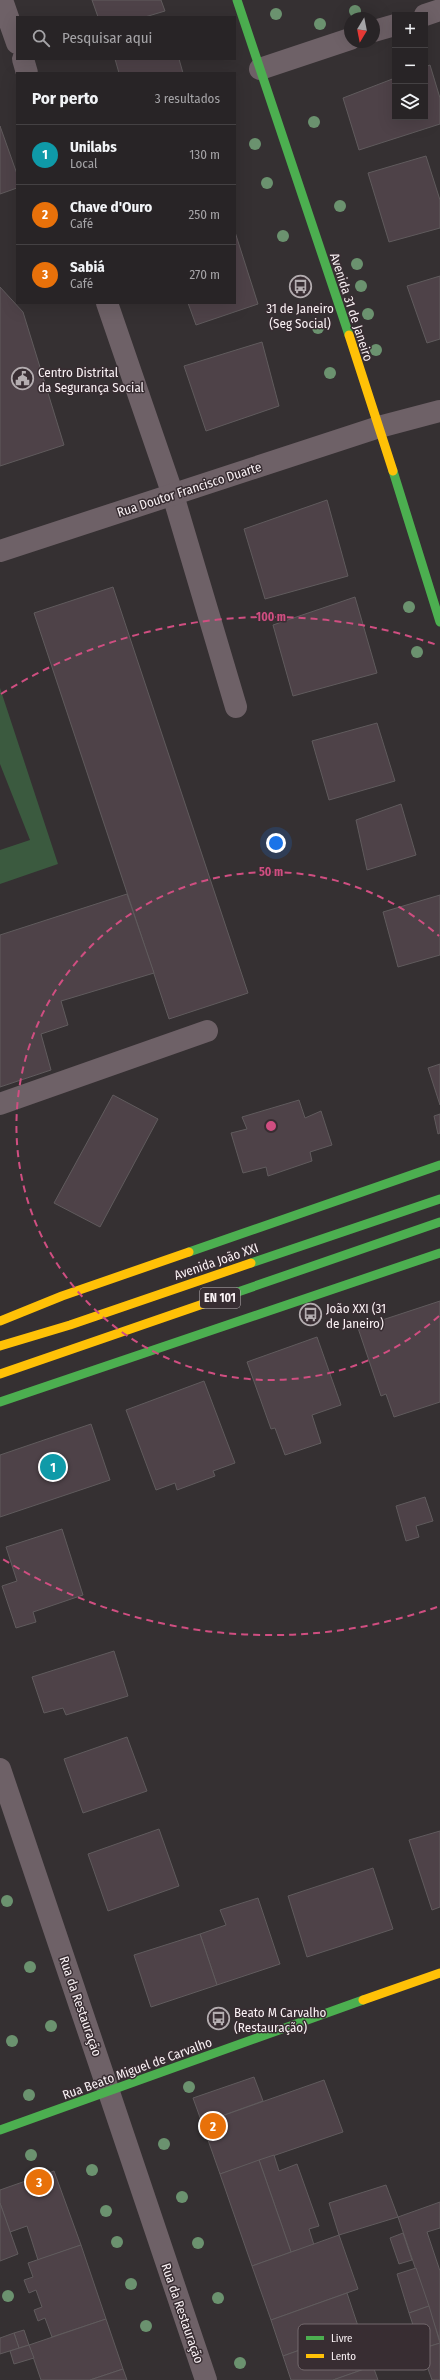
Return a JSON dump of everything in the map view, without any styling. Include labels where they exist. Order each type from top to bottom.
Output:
[{"type":"main road","name":"Avenida 31 de Janeiro","points":[[237,0],[378,427],[440,622]]},
{"type":"main road","points":[[0,1322],[62,1296],[440,1165]]},
{"type":"main road","name":"Avenida João XXI","points":[[0,1346],[77,1322],[440,1199]]},
{"type":"main road","name":"EN 101","points":[[0,1374],[440,1222]]},
{"type":"main road","points":[[0,1402],[440,1253]]},
{"type":"main road","name":"Rua Beato Miguel de Carvalho","points":[[0,2130],[440,1973]]},
{"type":"street","points":[[2,0],[16,40]]},
{"type":"street","points":[[428,14],[440,10]]},
{"type":"street","points":[[380,30],[392,26]]},
{"type":"street","points":[[260,69],[344,41]]},
{"type":"street","points":[[23,60],[27,72]]},
{"type":"street","points":[[106,304],[173,495],[236,708]]},
{"type":"street","name":"Rua Doutor Francisco Duarte","points":[[0,551],[378,427],[440,411]]},
{"type":"street","points":[[0,1104],[207,1031]]},
{"type":"street","name":"Rua da Restauração","points":[[0,1769],[206,2380]]},
{"type":"green space","points":[[0,688],[58,864],[0,884],[0,850],[30,840],[0,764]]},
{"type":"building","points":[[92,0],[161,0],[165,11],[148,16],[98,16]]},
{"type":"building","points":[[115,60],[179,60],[183,72],[119,72]]},
{"type":"building","points":[[430,65],[440,98],[440,124],[359,150],[343,98],[392,79],[392,120],[428,120],[428,66]]},
{"type":"building","points":[[0,126],[16,171],[16,188],[0,194]]},
{"type":"building","points":[[426,156],[440,200],[440,228],[389,242],[368,173]]},
{"type":"building","points":[[236,235],[258,304],[196,325],[188,304],[236,304]]},
{"type":"building","points":[[440,276],[440,339],[427,343],[407,286]]},
{"type":"building","name":"Centro Distrital da Segurança Social","points":[[0,287],[23,312],[64,445],[0,466]]},
{"type":"building","points":[[262,342],[279,406],[206,431],[184,366]]},
{"type":"building","points":[[327,500],[348,576],[265,599],[244,529]]},
{"type":"building","points":[[113,587],[248,993],[169,1019],[34,613]]},
{"type":"building","points":[[355,597],[377,673],[293,696],[273,625]]},
{"type":"building","points":[[377,723],[395,781],[329,800],[312,741]]},
{"type":"building","points":[[401,804],[416,855],[367,870],[356,820]]},
{"type":"building","points":[[127,894],[154,973],[61,1001],[68,1025],[41,1034],[51,1070],[0,1087],[0,935]]},
{"type":"building","points":[[440,895],[440,955],[398,967],[383,912]]},
{"type":"building","points":[[440,1064],[440,1105],[428,1068]]},
{"type":"building","points":[[113,1095],[158,1119],[100,1227],[54,1203]]},
{"type":"building","points":[[299,1100],[305,1118],[321,1111],[332,1145],[310,1152],[312,1161],[268,1176],[266,1167],[243,1173],[231,1133],[247,1129],[242,1117]]},
{"type":"building","points":[[440,1114],[440,1133],[438,1134],[434,1116]]},
{"type":"building","points":[[440,1301],[440,1402],[394,1417],[386,1394],[381,1396],[358,1328]]},
{"type":"building","points":[[317,1337],[341,1405],[312,1415],[321,1443],[285,1455],[275,1428],[271,1429],[247,1362]]},
{"type":"building","points":[[204,1381],[235,1463],[213,1471],[215,1476],[177,1490],[175,1483],[156,1490],[126,1410]]},
{"type":"building","points":[[91,1424],[110,1480],[0,1517],[0,1455]]},
{"type":"building","points":[[425,1497],[433,1521],[416,1526],[419,1537],[406,1541],[396,1506]]},
{"type":"building","points":[[62,1529],[83,1595],[33,1612],[36,1622],[16,1628],[2,1586],[17,1581],[6,1547]]},
{"type":"building","points":[[114,1651],[128,1696],[66,1715],[63,1708],[44,1713],[32,1677]]},
{"type":"building","points":[[127,1737],[147,1791],[83,1813],[64,1759]]},
{"type":"building","points":[[159,1829],[179,1886],[108,1911],[88,1854]]},
{"type":"building","points":[[440,1831],[440,1907],[432,1910],[409,1840]]},
{"type":"building","points":[[373,1868],[393,1929],[307,1957],[288,1896]]},
{"type":"building","points":[[258,1898],[280,1964],[217,1985],[200,1934],[226,1925],[220,1910]]},
{"type":"building","points":[[200,1934],[217,1985],[151,2007],[134,1955]]},
{"type":"building","points":[[254,2077],[263,2101],[202,2123],[193,2098]]},
{"type":"building","points":[[324,2080],[343,2132],[220,2174],[202,2123]]},
{"type":"building","points":[[274,2155],[279,2171],[297,2164],[319,2226],[309,2229],[314,2245],[291,2252],[259,2160]]},
{"type":"building","points":[[259,2160],[291,2252],[252,2266],[220,2174]]},
{"type":"building","points":[[54,2171],[81,2245],[38,2260],[27,2226],[10,2232],[0,2203],[0,2190]]},
{"type":"building","points":[[386,2185],[398,2217],[339,2235],[329,2203]]},
{"type":"building","points":[[440,2202],[440,2228],[427,2232],[440,2271],[440,2341],[398,2217]]},
{"type":"building","points":[[0,2203],[18,2254],[0,2261]]},
{"type":"building","points":[[403,2233],[412,2260],[399,2264],[390,2238]]},
{"type":"building","points":[[339,2235],[358,2289],[271,2320],[252,2266]]},
{"type":"building","points":[[81,2245],[106,2319],[52,2337],[45,2318],[38,2321],[34,2310],[42,2307],[36,2290],[29,2293],[24,2280],[33,2277],[28,2263]]},
{"type":"building","points":[[416,2268],[429,2306],[409,2313],[397,2274]]},
{"type":"building","points":[[347,2293],[357,2324],[298,2324],[298,2351],[283,2356],[271,2320]]},
{"type":"building","points":[[429,2306],[440,2343],[430,2346],[430,2324],[413,2324],[409,2313]]},
{"type":"building","points":[[106,2319],[123,2369],[90,2380],[41,2380],[29,2345]]},
{"type":"building","points":[[24,2330],[29,2345],[19,2348],[14,2333]]},
{"type":"building","points":[[14,2333],[19,2348],[0,2354],[0,2338]]},
{"type":"building","points":[[440,2343],[440,2380],[432,2380],[428,2370],[430,2370],[430,2346]]},
{"type":"building","points":[[29,2345],[34,2358],[14,2364],[10,2351]]},
{"type":"building","points":[[298,2351],[298,2370],[362,2370],[333,2380],[291,2380],[283,2356]]},
{"type":"building","points":[[123,2369],[127,2380],[90,2380]]},
{"type":"building","points":[[362,2370],[374,2370],[378,2380],[333,2380]]},
{"type":"traffic: fast","points":[[237,0],[349,335]]},
{"type":"traffic: fast","points":[[393,471],[440,622]]},
{"type":"traffic: fast","points":[[189,1252],[440,1165]]},
{"type":"traffic: fast","points":[[251,1263],[440,1199]]},
{"type":"traffic: fast","points":[[203,1304],[440,1222]]},
{"type":"traffic: fast","points":[[0,1402],[440,1253]]},
{"type":"traffic: fast","points":[[0,2130],[363,2000]]},
{"type":"traffic: slow","points":[[349,335],[393,471]]},
{"type":"traffic: slow","points":[[0,1321],[62,1296],[189,1252]]},
{"type":"traffic: slow","points":[[0,1346],[70,1325],[251,1263]]},
{"type":"traffic: slow","points":[[0,1374],[203,1304]]},
{"type":"traffic: slow","points":[[363,2000],[440,1973]]},
{"type":"place","name":"31 de Janeiro (Seg Social)","points":[[300,286]]},
{"type":"place","name":"Centro Distrital da Segurança Social","points":[[22,379]]},
{"type":"place","name":"João XXI (31 de Janeiro)","points":[[310,1315]]},
{"type":"place","name":"Unilabs","points":[[53,1467]]},
{"type":"place","name":"Beato M Carvalho (Restauração)","points":[[218,2019]]},
{"type":"place","name":"Chave d'Ouro","points":[[213,2126]]},
{"type":"place","name":"Sabiá","points":[[39,2182]]}]
